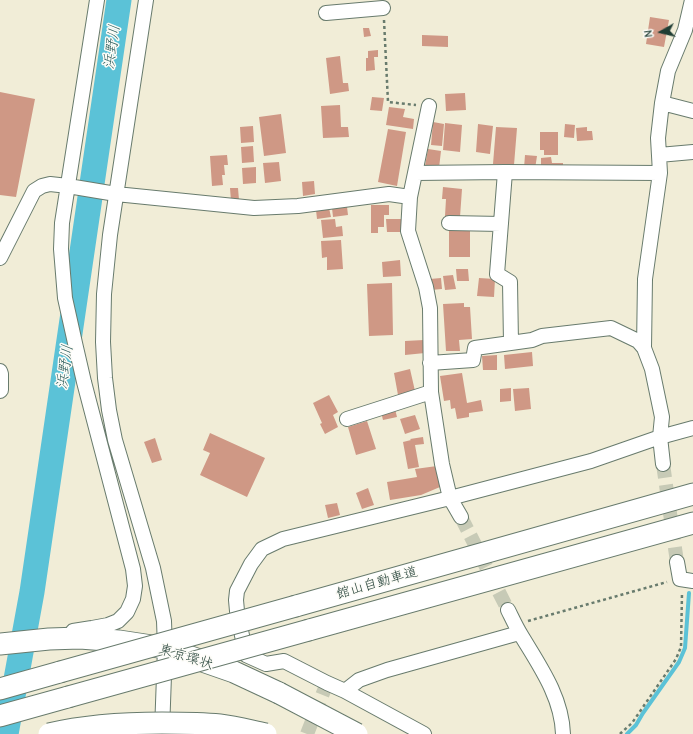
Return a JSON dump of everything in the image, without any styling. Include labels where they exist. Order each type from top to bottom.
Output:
[{"type":"highway","name":"館山自動車道","points":[[0,689],[693,494]]},
{"type":"highway","name":"館山自動車道","points":[[0,716],[693,523]]},
{"type":"highway","name":"東京環状","points":[[0,644],[49,639],[80,638],[119,641],[165,648],[234,672],[279,692],[357,734]]},
{"type":"highway","points":[[49,734],[117,723],[197,723],[220,725],[266,734]]},
{"type":"street","points":[[49,639],[61,632],[108,625],[118,621],[127,612],[133,599],[135,586],[133,569],[84,382],[65,298],[61,249],[62,223],[96,0]]},
{"type":"street","points":[[146,0],[110,235],[104,294],[103,342],[105,378],[115,440],[153,568],[164,622],[165,648],[162,734]]},
{"type":"street","points":[[644,348],[645,279],[660,173],[658,138],[662,103],[668,71],[685,30],[692,0]]},
{"type":"street","points":[[326,13],[383,8]]},
{"type":"street","points":[[662,103],[693,111]]},
{"type":"street","points":[[428,106],[410,198],[408,231],[426,287],[430,308],[431,392],[442,464],[450,498],[461,517]]},
{"type":"street","points":[[659,155],[693,152]]},
{"type":"street","points":[[505,172],[497,274],[510,282],[511,343]]},
{"type":"street","points":[[415,173],[660,173]]},
{"type":"street","points":[[0,258],[34,191],[42,186],[50,184],[116,194],[254,208],[298,206],[390,194],[410,198]]},
{"type":"street","points":[[449,223],[501,224]]},
{"type":"street","points":[[430,363],[473,360],[475,348],[532,340],[542,336],[611,328],[638,341],[644,348],[652,369],[662,417],[660,437],[663,464]]},
{"type":"street","points":[[0,372],[0,392]]},
{"type":"street","points":[[347,419],[431,392]]},
{"type":"street","points":[[424,734],[345,691],[284,661],[266,664],[246,655],[237,611],[237,591],[251,564],[262,549],[283,539],[450,498],[591,460],[660,437],[693,428]]},
{"type":"street","points":[[677,562],[686,580]]},
{"type":"street","points":[[508,610],[548,681],[560,712],[563,734]]},
{"type":"street","points":[[345,691],[360,680],[387,670],[518,629]]},
{"type":"path","points":[[383,8],[388,102],[428,106]]},
{"type":"path","points":[[518,629],[587,606],[686,580],[683,594],[681,647],[676,659],[632,723],[620,734]]},
{"type":"building","points":[[650,17],[669,20],[664,47],[646,44]]},
{"type":"building","points":[[363,28],[369,28],[371,36],[364,37]]},
{"type":"building","points":[[422,35],[448,36],[448,47],[422,46]]},
{"type":"building","points":[[378,50],[378,57],[374,57],[375,70],[366,71],[366,58],[368,58],[368,51]]},
{"type":"building","points":[[340,56],[343,83],[348,83],[349,91],[330,94],[326,58]]},
{"type":"building","points":[[0,92],[35,99],[16,197],[0,195]]},
{"type":"building","points":[[465,93],[466,110],[446,111],[445,94]]},
{"type":"building","points":[[372,97],[384,98],[382,111],[370,110]]},
{"type":"building","points":[[340,105],[341,127],[348,127],[349,137],[323,138],[321,106]]},
{"type":"building","points":[[389,107],[405,109],[403,117],[414,119],[413,129],[386,125]]},
{"type":"building","points":[[281,114],[286,153],[264,156],[259,117]]},
{"type":"building","points":[[433,122],[444,124],[442,146],[431,145]]},
{"type":"building","points":[[445,123],[462,125],[460,152],[443,150]]},
{"type":"building","points":[[478,124],[493,126],[490,154],[476,152]]},
{"type":"building","points":[[565,124],[575,125],[574,138],[564,137]]},
{"type":"building","points":[[253,126],[254,142],[241,143],[240,127]]},
{"type":"building","points":[[496,127],[517,128],[514,165],[493,164]]},
{"type":"building","points":[[587,127],[587,131],[592,131],[593,140],[577,141],[576,128]]},
{"type":"building","points":[[388,129],[406,132],[397,186],[378,182]]},
{"type":"building","points":[[540,132],[558,132],[558,155],[544,155],[544,150],[540,150]]},
{"type":"building","points":[[253,146],[254,162],[242,163],[241,147]]},
{"type":"building","points":[[428,149],[441,151],[439,168],[425,166]]},
{"type":"building","points":[[227,155],[228,165],[224,165],[225,175],[222,175],[223,185],[212,186],[210,156]]},
{"type":"building","points":[[525,155],[537,156],[535,169],[524,168]]},
{"type":"building","points":[[551,157],[552,163],[563,163],[563,169],[541,170],[541,158]]},
{"type":"building","points":[[279,162],[281,181],[265,183],[263,163]]},
{"type":"building","points":[[256,167],[256,183],[243,184],[242,168]]},
{"type":"building","points":[[314,181],[315,194],[303,196],[302,182]]},
{"type":"building","points":[[443,187],[462,189],[460,217],[445,216],[446,199],[442,199]]},
{"type":"building","points":[[230,188],[238,188],[239,200],[231,201]]},
{"type":"building","points":[[371,205],[389,205],[389,215],[384,215],[384,227],[378,227],[378,233],[371,233]]},
{"type":"building","points":[[347,207],[348,215],[333,217],[332,208]]},
{"type":"building","points":[[329,208],[331,217],[317,219],[316,210]]},
{"type":"building","points":[[335,219],[336,227],[342,226],[343,236],[323,238],[321,220]]},
{"type":"building","points":[[386,219],[404,219],[404,232],[387,232]]},
{"type":"building","points":[[449,228],[470,228],[470,257],[449,257]]},
{"type":"building","points":[[341,240],[343,269],[327,270],[327,257],[322,258],[321,241]]},
{"type":"building","points":[[400,260],[401,276],[383,277],[382,262]]},
{"type":"building","points":[[456,269],[468,269],[469,281],[457,281]]},
{"type":"building","points":[[453,275],[456,289],[445,290],[443,276]]},
{"type":"building","points":[[441,278],[442,289],[431,290],[430,279]]},
{"type":"building","points":[[479,278],[495,279],[494,297],[477,296]]},
{"type":"building","points":[[392,283],[393,335],[369,336],[367,284]]},
{"type":"building","points":[[464,303],[464,307],[470,307],[472,339],[459,340],[460,351],[446,351],[443,304]]},
{"type":"building","points":[[424,340],[425,353],[405,355],[405,341]]},
{"type":"building","points":[[532,352],[533,366],[505,369],[504,355]]},
{"type":"building","points":[[497,355],[497,370],[483,370],[482,356]]},
{"type":"building","points":[[410,369],[415,391],[398,395],[394,373]]},
{"type":"building","points":[[462,373],[467,403],[481,400],[483,411],[469,413],[469,417],[457,419],[455,408],[451,409],[450,400],[444,401],[440,376]]},
{"type":"building","points":[[511,388],[511,401],[500,402],[500,389]]},
{"type":"building","points":[[529,388],[531,409],[515,411],[513,389]]},
{"type":"building","points":[[329,395],[338,412],[333,415],[338,427],[325,434],[313,403]]},
{"type":"building","points":[[395,409],[397,417],[383,420],[381,412]]},
{"type":"building","points":[[415,415],[420,429],[405,434],[400,419]]},
{"type":"building","points":[[367,421],[376,449],[356,455],[348,427]]},
{"type":"building","points":[[210,433],[265,458],[247,497],[200,475],[210,453],[203,450]]},
{"type":"building","points":[[423,437],[424,444],[415,445],[419,467],[408,469],[403,442],[411,440],[410,439]]},
{"type":"building","points":[[155,438],[162,460],[152,463],[144,442]]},
{"type":"building","points":[[437,466],[440,487],[421,495],[390,500],[387,482],[417,477],[415,469]]},
{"type":"building","points":[[368,488],[374,505],[362,509],[356,493]]},
{"type":"building","points":[[337,503],[340,515],[328,518],[325,505]]},
{"type":"waterway","name":"浜野川","points":[[6,734],[32,592],[119,0]]},
{"type":"waterway","points":[[627,734],[636,725],[679,662],[685,648],[689,593]]},
{"type":"tunnel","points":[[663,464],[677,562]]},
{"type":"tunnel","points":[[461,517],[508,610]]},
{"type":"tunnel","points":[[307,734],[327,683]]}]
